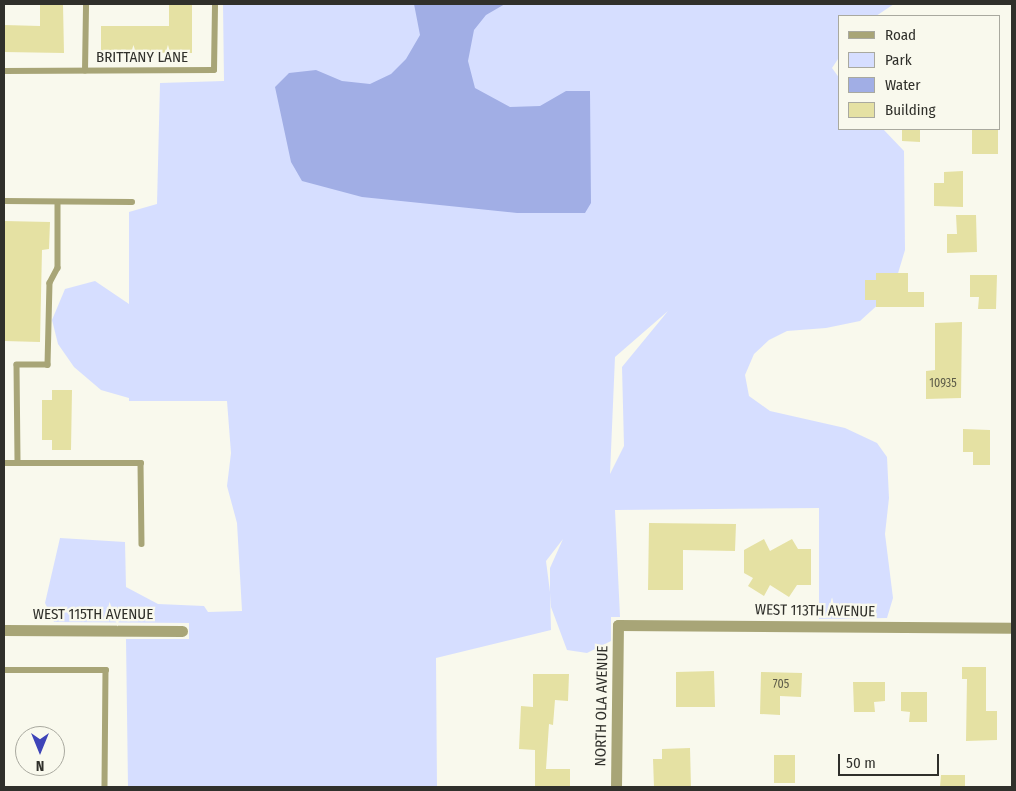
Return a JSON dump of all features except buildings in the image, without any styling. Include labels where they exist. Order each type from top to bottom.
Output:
[{"type":"street","name":"WEST 113TH AVENUE","points":[[618,624],[1012,628]]},
{"type":"street","name":"NORTH OLA AVENUE","points":[[616,787],[618,624]]},
{"type":"street","name":"WEST 115TH AVENUE","points":[[4,630],[182,631]]},
{"type":"lane","points":[[85,71],[86,4]]},
{"type":"lane","name":"BRITTANY LANE","points":[[4,71],[214,70],[215,4]]},
{"type":"lane","points":[[4,202],[132,202]]},
{"type":"lane","points":[[18,463],[17,365],[48,365],[50,283],[58,268],[58,202]]},
{"type":"lane","points":[[4,464],[140,463],[142,544]]},
{"type":"lane","points":[[4,670],[106,670],[105,787]]},
{"type":"green space","points":[[223,4],[894,4],[878,15],[838,15],[838,59],[832,68],[838,76],[838,130],[884,130],[904,151],[905,250],[896,280],[882,301],[860,321],[826,328],[787,331],[769,340],[754,354],[745,375],[749,396],[770,411],[845,428],[877,443],[887,457],[889,498],[885,534],[893,598],[887,618],[819,619],[819,508],[615,510],[620,617],[611,617],[611,641],[587,653],[567,650],[551,607],[550,593],[551,630],[436,658],[437,787],[128,787],[126,639],[189,639],[189,623],[54,622],[45,603],[60,538],[125,542],[126,587],[158,604],[204,606],[208,612],[242,611],[237,523],[227,486],[231,453],[227,401],[129,401],[129,398],[101,390],[74,367],[58,344],[52,320],[65,289],[95,281],[129,304],[129,212],[157,204],[160,83],[224,81]],"holes":[[[668,311],[622,367],[624,446],[610,474],[615,357]],[[563,539],[550,568],[550,592],[546,561]]]},
{"type":"water","points":[[414,4],[505,4],[486,15],[474,30],[468,61],[475,88],[510,107],[540,106],[566,91],[590,91],[591,203],[585,213],[517,213],[362,197],[302,181],[291,162],[275,87],[289,73],[316,70],[342,81],[370,84],[391,74],[406,59],[420,35]]}]
